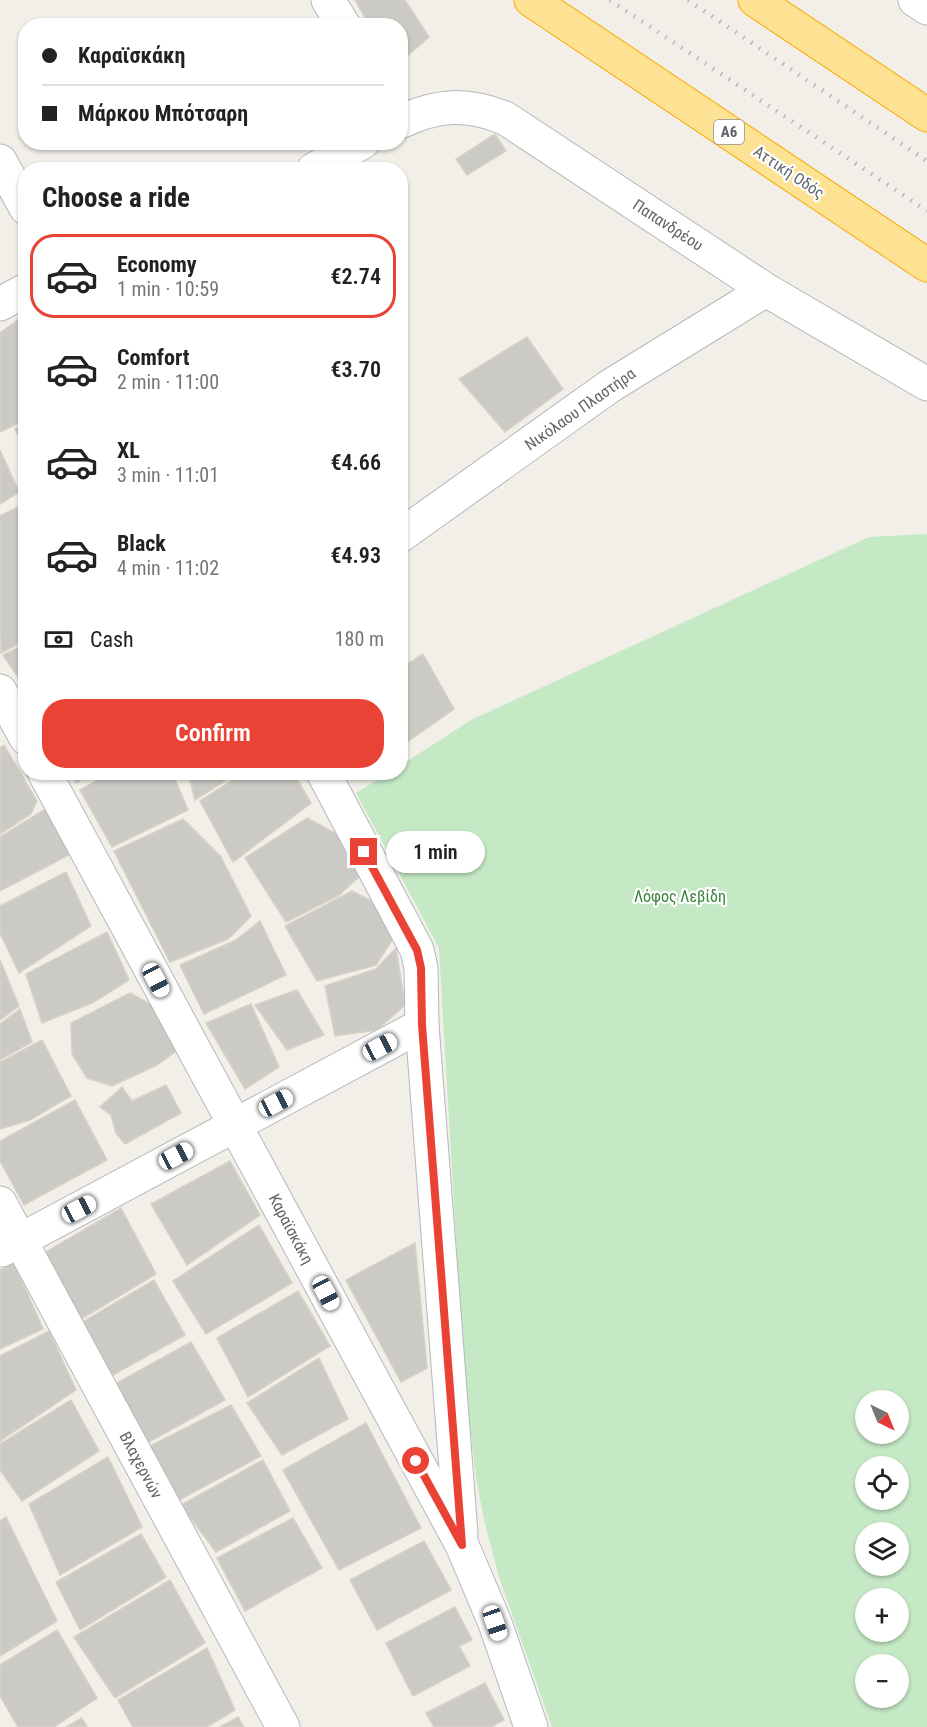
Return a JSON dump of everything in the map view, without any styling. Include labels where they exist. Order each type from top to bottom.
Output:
[{"type":"highway","name":"Αττική Οδός","points":[[531,0],[927,264]]},
{"type":"highway","points":[[755,0],[927,115]]},
{"type":"street","points":[[328,0],[339,18]]},
{"type":"street","points":[[915,0],[927,8]]},
{"type":"street","name":"Παπανδρέου","points":[[408,118],[433,109],[466,106],[486,110],[505,118],[766,290],[927,384]]},
{"type":"street","points":[[327,162],[349,150]]},
{"type":"street","points":[[0,160],[18,193]]},
{"type":"street","name":"Νικόλαου Πλαστήρα","points":[[408,530],[610,386],[766,290]]},
{"type":"street","points":[[0,304],[18,294]]},
{"type":"street","points":[[0,691],[18,724]]},
{"type":"street","name":"Καραϊσκάκη","points":[[48,780],[462,1545],[495,1623],[531,1727]]},
{"type":"street","points":[[327,780],[417,950],[421,968],[422,1025],[462,1545]]},
{"type":"street","points":[[10,1246],[422,1025]]},
{"type":"street","name":"Βλαχερνών","points":[[0,1203],[10,1246],[283,1727]]},
{"type":"green space","name":"Λόφος Λεβίδη","points":[[927,534],[927,1727],[552,1727],[499,1577],[484,1520],[476,1477],[464,1375],[439,948],[356,793],[377,780],[408,780],[408,761],[473,719],[869,537]]},
{"type":"building","points":[[355,0],[405,0],[429,37],[408,55],[408,18],[365,18]]},
{"type":"building","points":[[495,134],[506,151],[467,175],[456,159]]},
{"type":"building","points":[[18,320],[18,424],[0,432],[0,333]]},
{"type":"building","points":[[527,337],[563,389],[505,432],[459,379]]},
{"type":"building","points":[[0,450],[18,493],[0,504]]},
{"type":"building","points":[[18,507],[18,644],[1,653],[0,516]]},
{"type":"building","points":[[18,648],[18,677],[3,655]]},
{"type":"building","points":[[423,654],[454,709],[408,741],[408,664]]},
{"type":"building","points":[[4,745],[18,769],[18,780],[25,780],[37,801],[31,814],[0,834],[0,748]]},
{"type":"building","points":[[97,780],[175,780],[188,810],[112,847],[80,790]]},
{"type":"building","points":[[190,780],[226,780],[195,800]]},
{"type":"building","points":[[233,780],[298,780],[311,803],[233,862],[200,801]]},
{"type":"building","points":[[47,808],[71,854],[0,891],[0,837]]},
{"type":"building","points":[[307,818],[344,838],[361,875],[338,896],[286,922],[245,858]]},
{"type":"building","points":[[183,819],[221,857],[251,916],[228,939],[170,962],[114,851]]},
{"type":"building","points":[[66,872],[91,926],[19,973],[0,933],[0,906]]},
{"type":"building","points":[[352,891],[372,901],[394,937],[376,965],[317,981],[285,926]]},
{"type":"building","points":[[260,921],[286,975],[204,1014],[180,965],[236,940]]},
{"type":"building","points":[[107,932],[129,980],[92,1003],[42,1023],[26,974]]},
{"type":"building","points":[[396,948],[405,1005],[377,1030],[335,1036],[325,986],[376,969]]},
{"type":"building","points":[[0,960],[19,1006],[0,1020]]},
{"type":"building","points":[[297,990],[324,1035],[287,1050],[255,1005]]},
{"type":"building","points":[[130,993],[161,1010],[179,1049],[157,1065],[112,1086],[87,1078],[72,1054],[71,1023]]},
{"type":"building","points":[[251,1004],[279,1067],[245,1089],[206,1023]]},
{"type":"building","points":[[20,1009],[32,1042],[0,1060],[0,1024]]},
{"type":"building","points":[[42,1040],[71,1096],[30,1120],[0,1129],[0,1062]]},
{"type":"building","points":[[166,1085],[181,1113],[125,1144],[116,1133],[111,1115],[100,1107],[122,1087],[132,1101]]},
{"type":"building","points":[[75,1100],[107,1160],[24,1205],[0,1161],[0,1141]]},
{"type":"building","points":[[230,1161],[260,1215],[187,1265],[151,1204]]},
{"type":"building","points":[[121,1208],[156,1274],[78,1321],[39,1256]]},
{"type":"building","points":[[259,1225],[292,1283],[206,1334],[173,1281]]},
{"type":"building","points":[[415,1243],[427,1368],[401,1382],[346,1280]]},
{"type":"building","points":[[14,1263],[43,1329],[0,1349],[0,1270]]},
{"type":"building","points":[[154,1280],[185,1335],[113,1375],[81,1323]]},
{"type":"building","points":[[298,1291],[330,1346],[248,1397],[217,1338]]},
{"type":"building","points":[[49,1331],[76,1390],[0,1441],[0,1356]]},
{"type":"building","points":[[191,1342],[225,1400],[149,1442],[115,1384]]},
{"type":"building","points":[[319,1358],[348,1419],[282,1455],[247,1403]]},
{"type":"building","points":[[71,1400],[99,1451],[22,1501],[0,1470],[0,1444]]},
{"type":"building","points":[[231,1405],[261,1456],[179,1500],[148,1447]]},
{"type":"building","points":[[366,1423],[421,1528],[339,1570],[283,1470]]},
{"type":"building","points":[[108,1457],[142,1527],[60,1575],[29,1504]]},
{"type":"building","points":[[263,1460],[290,1511],[216,1552],[181,1505]]},
{"type":"building","points":[[6,1517],[57,1621],[0,1656],[0,1521]]},
{"type":"building","points":[[293,1518],[322,1568],[245,1611],[217,1558]]},
{"type":"building","points":[[141,1534],[166,1577],[80,1630],[56,1582]]},
{"type":"building","points":[[424,1541],[451,1590],[377,1630],[350,1580]]},
{"type":"building","points":[[170,1580],[205,1643],[115,1698],[74,1637]]},
{"type":"building","points":[[455,1607],[472,1640],[459,1646],[470,1666],[413,1696],[386,1643]]},
{"type":"building","points":[[57,1630],[97,1698],[54,1727],[18,1727],[0,1696],[0,1665]]},
{"type":"building","points":[[207,1648],[235,1710],[207,1727],[133,1727],[118,1700]]},
{"type":"building","points":[[485,1683],[504,1720],[491,1727],[434,1727],[426,1713]]},
{"type":"building","points":[[238,1717],[244,1727],[220,1727]]},
{"type":"building","points":[[82,1718],[87,1727],[66,1727]]},
{"type":"railway","points":[[610,0],[927,211]]},
{"type":"railway","points":[[688,0],[927,161]]},
{"type":"route","points":[[364,852],[417,950],[421,968],[422,1025],[462,1545],[416,1461]]}]
